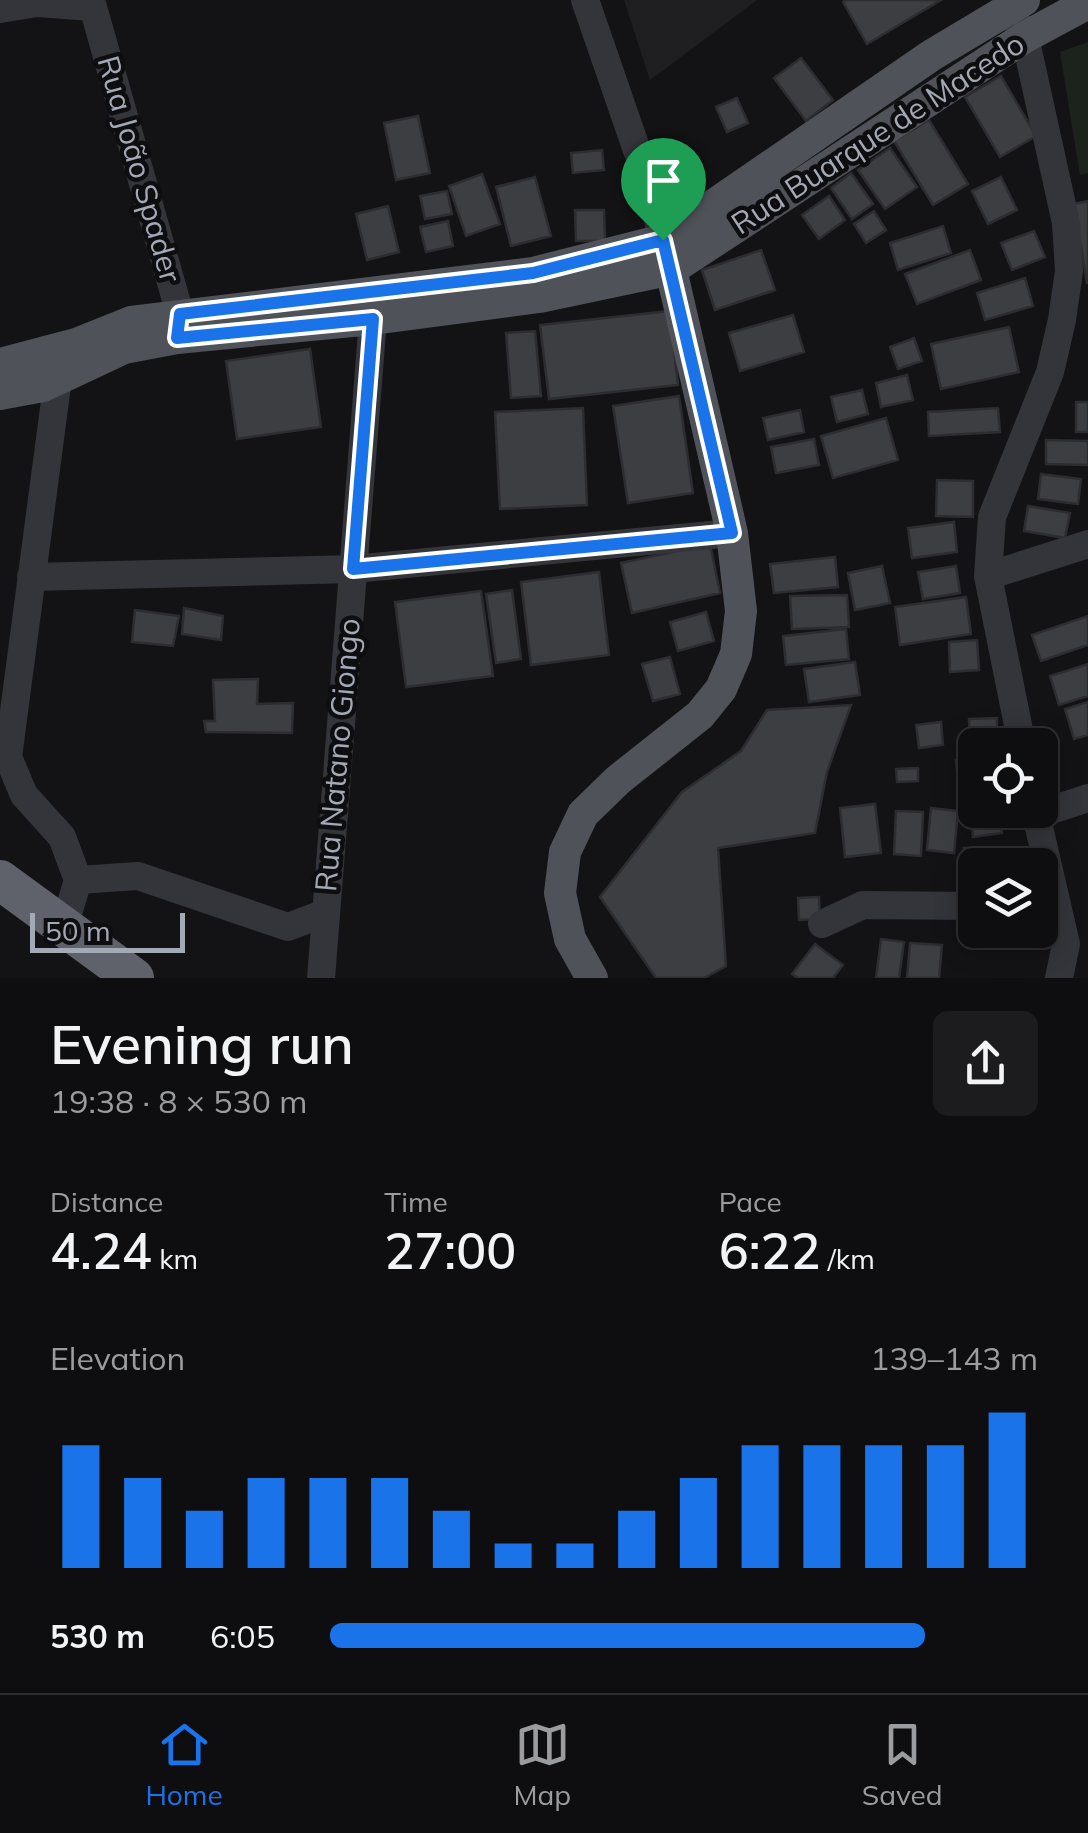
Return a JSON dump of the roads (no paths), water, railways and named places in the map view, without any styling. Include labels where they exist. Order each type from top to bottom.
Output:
[{"type":"highway","points":[[0,880],[134,978]]},
{"type":"main road","name":"Rua Buarque de Macedo","points":[[0,364],[56,364],[124,348],[178,326],[536,285],[668,254],[1020,15],[1088,4]]},
{"type":"main road","points":[[592,978],[570,939],[560,892],[565,852],[583,814],[618,780],[700,715],[722,689],[736,654],[741,612],[732,533],[668,254]]},
{"type":"main road","name":"Rua Buarque de Macedo","points":[[0,394],[44,386],[56,364]]},
{"type":"street","points":[[585,0],[650,188],[668,254]]},
{"type":"street","points":[[0,9],[37,3],[92,4]]},
{"type":"street","name":"Rua João Spader","points":[[92,4],[178,326]]},
{"type":"street","points":[[1019,728],[988,576],[992,518],[1050,372],[1068,271],[1066,223],[1020,15]]},
{"type":"street","name":"Rua Natano Giongo","points":[[320,978],[370,306]]},
{"type":"street","points":[[56,364],[8,757],[24,795],[62,837],[78,880],[64,926]]},
{"type":"street","points":[[31,578],[353,569],[732,533]]},
{"type":"street","points":[[988,576],[1088,544]]},
{"type":"street","points":[[1058,806],[1088,798]]},
{"type":"street","points":[[78,880],[138,876],[288,927],[326,913]]},
{"type":"street","points":[[822,924],[864,905],[958,906]]},
{"type":"street","points":[[1058,925],[1066,944],[1059,978]]}]
